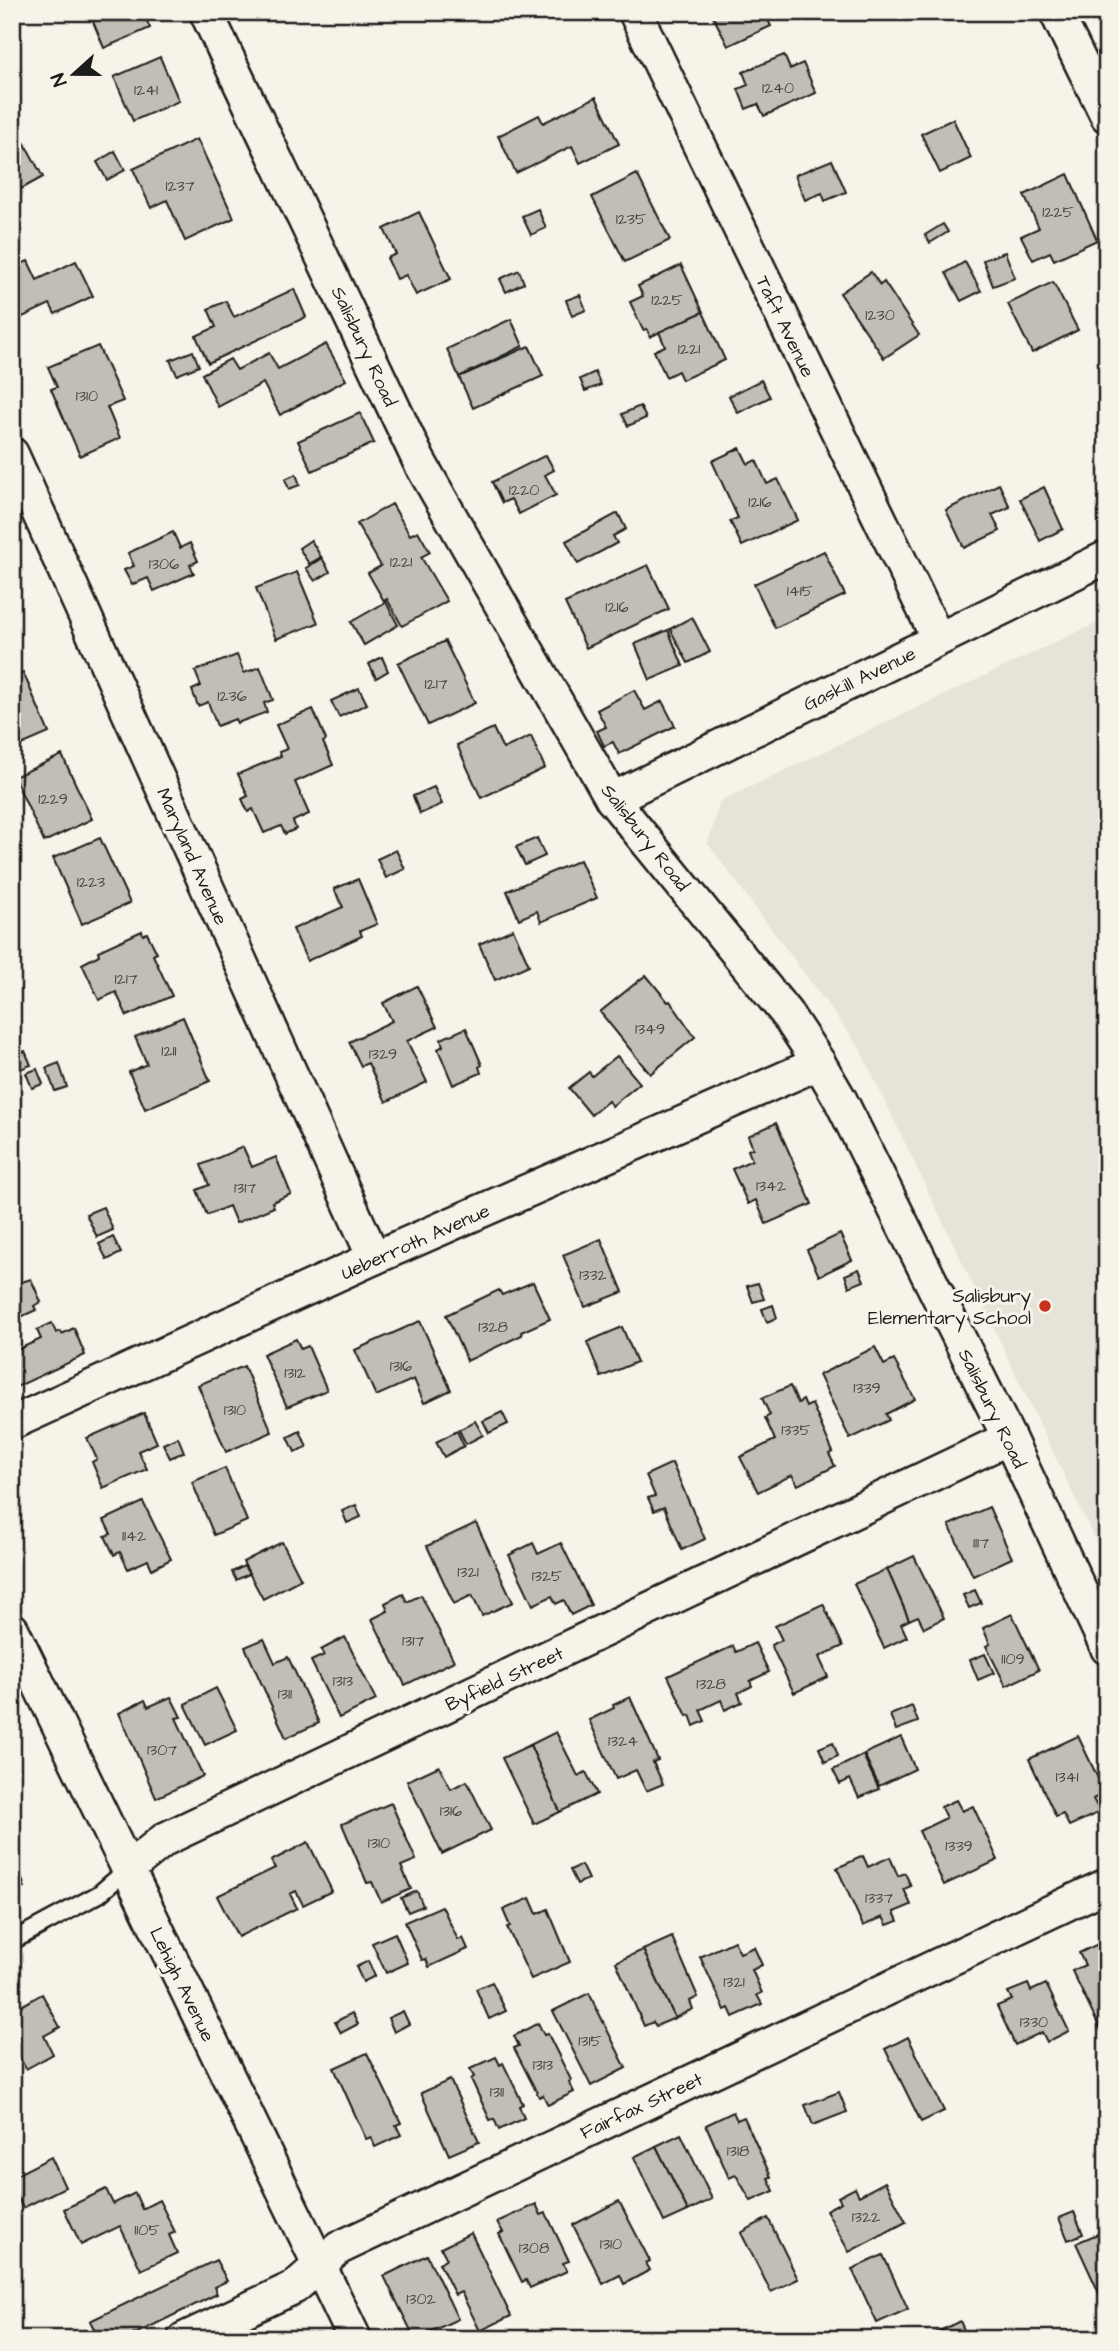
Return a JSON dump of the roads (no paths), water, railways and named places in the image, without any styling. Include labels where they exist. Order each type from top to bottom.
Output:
[{"type":"street","name":"Salisbury Road","points":[[206,12],[419,461],[612,799],[786,1013],[820,1063],[847,1112],[1009,1437],[1107,1648]]},
{"type":"street","name":"Taft Avenue","points":[[635,12],[938,639]]},
{"type":"street","points":[[1056,12],[1107,116]]},
{"type":"street","name":"Maryland Avenue","points":[[12,454],[374,1258]]},
{"type":"street","name":"Gaskill Avenue","points":[[612,799],[1107,557]]},
{"type":"street","name":"Ueberroth Avenue","points":[[12,1423],[374,1258],[820,1063]]},
{"type":"street","name":"Byfield Street","points":[[128,1869],[166,1839],[1009,1437]]},
{"type":"street","name":"Lehigh Avenue","points":[[12,1629],[355,2339]]},
{"type":"street","name":"Fairfax Street","points":[[184,2339],[295,2287],[338,2248],[1107,1885]]},
{"type":"lane","name":"Byfield Street","points":[[12,1941],[99,1894],[128,1869]]},
{"type":"place","name":"Salisbury Elementary School","points":[[1045,1306]]}]
